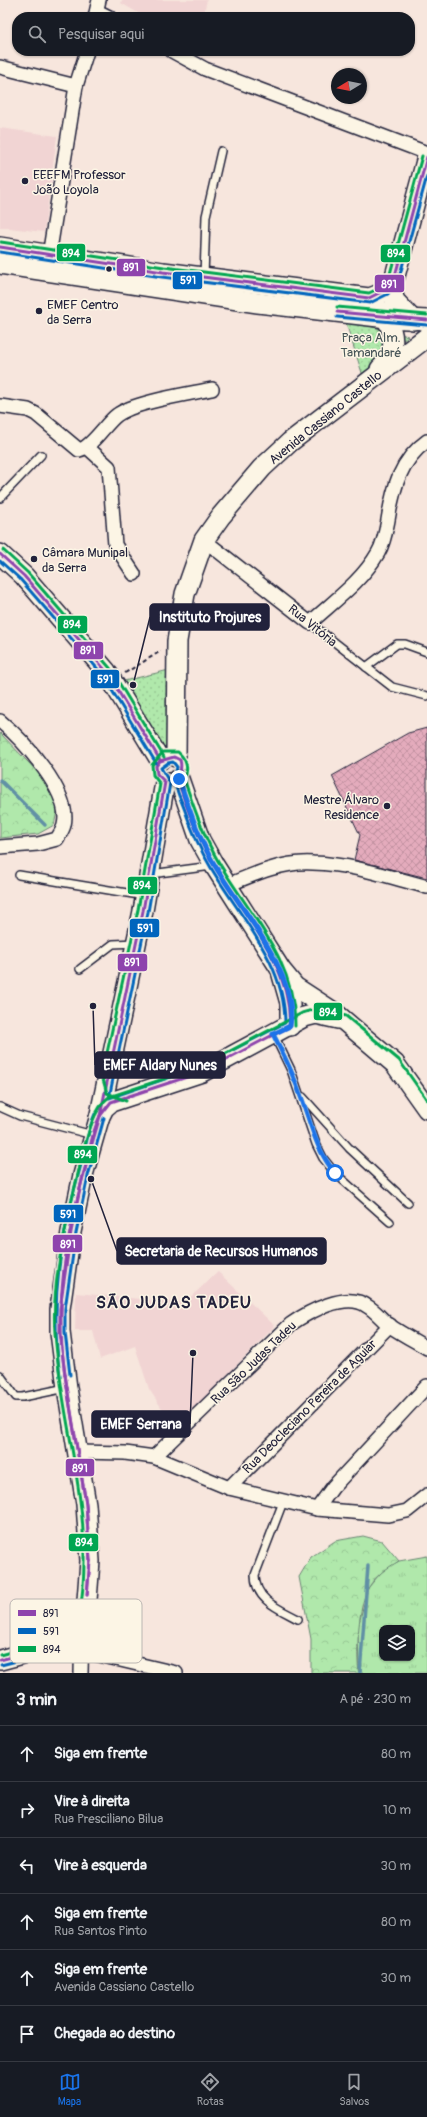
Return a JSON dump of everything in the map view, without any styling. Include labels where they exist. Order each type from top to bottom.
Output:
[{"type":"street","points":[[49,256],[76,86],[85,56]]},
{"type":"street","points":[[181,56],[205,69],[427,153]]},
{"type":"street","points":[[0,68],[76,86]]},
{"type":"street","points":[[0,248],[49,256],[369,298],[384,292],[390,286],[395,276],[427,157]]},
{"type":"street","points":[[5,268],[258,303],[387,318],[420,320]]},
{"type":"street","points":[[258,303],[261,284]]},
{"type":"street","points":[[390,286],[395,300],[420,320]]},
{"type":"street","points":[[369,298],[387,318],[391,328],[391,354],[376,375]]},
{"type":"street","name":"Avenida Cassiano Castello","points":[[172,781],[160,778],[157,772],[157,766],[168,759],[177,641],[185,594],[204,540],[221,516],[262,468],[290,442],[427,337]]},
{"type":"street","points":[[0,406],[28,410],[36,414],[79,450],[87,447],[117,414],[130,408],[212,389]]},
{"type":"street","points":[[310,623],[359,579],[378,552],[386,532],[395,485],[413,451],[427,440]]},
{"type":"street","points":[[87,447],[109,467],[115,545],[118,552],[134,574]]},
{"type":"street","name":"Rua Vitória","points":[[204,540],[310,623]]},
{"type":"street","points":[[0,554],[24,576],[106,671],[168,759]]},
{"type":"street","points":[[0,721],[18,736],[44,767],[59,795],[63,809],[64,825],[57,839],[38,844],[0,847]]},
{"type":"street","points":[[172,781],[200,840],[214,865],[281,970],[295,987],[343,1020],[395,1064],[427,1109]]},
{"type":"street","points":[[87,1599],[90,1561],[86,1504],[67,1388],[60,1332],[60,1309],[71,1232],[107,1078],[136,944],[149,874],[172,781]]},
{"type":"street","points":[[228,885],[259,872],[282,866],[312,862],[353,868],[427,887]]},
{"type":"street","points":[[281,970],[290,1003],[290,1026]]},
{"type":"street","points":[[96,1127],[106,1105],[128,1096],[202,1072],[290,1026],[304,1017],[316,1014],[343,1020]]},
{"type":"street","points":[[107,1078],[111,1090],[128,1096]]},
{"type":"street","name":"Rua São Judas Tadeu","points":[[154,1457],[291,1324],[306,1313],[320,1306],[356,1302],[366,1305],[390,1325],[427,1348]]},
{"type":"street","name":"Rua Deocleciano Pereira de Aguiar","points":[[229,1488],[390,1325]]},
{"type":"street","points":[[317,1509],[333,1487],[427,1386]]},
{"type":"street","points":[[78,1452],[125,1453],[154,1457],[229,1488],[317,1509],[388,1515],[407,1511],[427,1495]]},
{"type":"street","points":[[0,1660],[10,1657]]},
{"type":"street","points":[[81,1663],[81,1673]]},
{"type":"street","points":[[133,1663],[176,1673]]},
{"type":"lane","points":[[204,277],[206,216],[221,152]]},
{"type":"lane","points":[[0,498],[42,455]]},
{"type":"lane","name":"Rua Vitória","points":[[310,623],[392,686],[427,696]]},
{"type":"lane","points":[[366,667],[397,644],[405,644],[427,652]]},
{"type":"lane","points":[[149,874],[214,865]]},
{"type":"lane","points":[[19,876],[145,896]]},
{"type":"lane","points":[[80,969],[113,944],[136,944]]},
{"type":"lane","points":[[273,1034],[291,1070],[316,1144],[323,1158],[335,1173],[390,1222]]},
{"type":"lane","points":[[300,1094],[349,1148],[408,1203]]},
{"type":"lane","points":[[0,1107],[20,1116],[96,1127]]},
{"type":"lane","points":[[0,1375],[16,1397],[23,1398],[67,1388]]},
{"type":"lane","points":[[283,1502],[255,1576],[255,1583],[258,1592],[269,1603],[298,1619]]},
{"type":"path","points":[[112,680],[177,641]]},
{"type":"shaded area","points":[[122,0],[207,0],[204,12],[136,12],[121,3]]},
{"type":"shaded area","name":"EEEFM Professor João Loyola","points":[[0,128],[57,136],[44,232],[0,227]]},
{"type":"shaded area","points":[[218,1272],[275,1326],[175,1428],[149,1389],[135,1346],[100,1359],[93,1331],[75,1331],[76,1293],[184,1303]]},
{"type":"green space","name":"Praça Alm. Tamandaré","points":[[345,320],[408,336],[363,376]]},
{"type":"green space","points":[[169,670],[174,746],[161,747],[154,737],[124,681]]},
{"type":"green space","points":[[0,733],[53,788],[58,807],[54,825],[38,834],[0,838]]},
{"type":"green space","points":[[363,1536],[382,1541],[399,1561],[378,1575],[365,1595],[360,1616],[359,1629],[359,1673],[311,1673],[311,1639],[299,1577],[311,1557],[335,1541]]},
{"type":"green space","points":[[427,1556],[427,1673],[359,1673],[358,1627],[368,1588],[384,1569],[399,1561]]},
{"type":"building","name":"Mestre Álvaro Residence","points":[[427,728],[427,878],[354,860],[360,835],[332,776],[408,733]]},
{"type":"waterway","points":[[0,780],[45,825]]},
{"type":"waterway","points":[[360,1673],[368,1566]]},
{"type":"transit line","name":"894","points":[[1,242],[164,267],[369,293],[382,287],[390,274],[422,156]]},
{"type":"transit line","name":"891","points":[[0,247],[163,272],[369,298],[385,290],[395,276],[427,157]]},
{"type":"transit line","name":"591","points":[[0,252],[162,277],[370,303],[388,294],[399,278],[427,176]]},
{"type":"transit line","name":"894","points":[[337,307],[427,315]]},
{"type":"transit line","name":"891","points":[[337,312],[427,320]]},
{"type":"transit line","name":"591","points":[[337,317],[427,325]]},
{"type":"transit line","name":"894","points":[[3,550],[28,573],[110,668],[164,757]]},
{"type":"transit line","name":"891","points":[[0,554],[24,576],[106,671],[160,760]]},
{"type":"transit line","name":"591","points":[[0,561],[20,579],[102,674],[156,763]]},
{"type":"transit line","name":"894","points":[[126,1101],[107,1093],[102,1076],[138,910],[160,784],[153,775],[152,765],[163,752],[178,752],[185,761],[187,768],[184,779],[208,841],[230,881],[256,919],[279,958],[287,979],[293,1002],[295,1026]]},
{"type":"transit line","name":"891","points":[[174,757],[180,760],[181,766],[179,780],[183,796],[204,846],[216,868],[271,953],[281,976],[288,1000],[290,1026],[202,1072],[111,1102],[100,1116],[143,911],[165,782],[157,774],[156,766],[160,761],[174,757]]},
{"type":"transit line","name":"591","points":[[173,762],[177,767],[175,778],[176,788],[199,845],[210,866],[258,940],[269,960],[283,1001],[285,1023],[200,1067],[109,1098],[148,912],[170,783],[161,768],[168,763],[173,762]]},
{"type":"transit line","name":"894","points":[[81,1599],[84,1545],[81,1509],[59,1369],[54,1312],[58,1270],[70,1206],[87,1138],[98,1110],[109,1097],[200,1067],[302,1013],[316,1009],[346,1016],[399,1060],[427,1100]]},
{"type":"transit line","name":"591","points":[[60,1376],[56,1321],[59,1268],[68,1215],[95,1114]]},
{"type":"transit line","name":"891","points":[[65,1375],[61,1321],[64,1269],[79,1192],[93,1134],[100,1116]]},
{"type":"transit line","name":"891","points":[[65,1375],[60,1332],[60,1309],[71,1232],[83,1175],[100,1116]]},
{"type":"transit line","name":"591","points":[[70,1375],[65,1332],[65,1309],[76,1233],[88,1176],[104,1118]]},
{"type":"transit line","name":"891","points":[[65,1375],[86,1504],[90,1561]]},
{"type":"transit line","name":"891","points":[[65,1375],[86,1504],[90,1561]]},
{"type":"transit line","name":"891","points":[[87,1595],[90,1561]]},
{"type":"transit line","name":"891","points":[[87,1595],[90,1561]]},
{"type":"transit line","name":"894","points":[[0,1655],[10,1652]]},
{"type":"transit line","name":"891","points":[[0,1660],[10,1657]]},
{"type":"transit line","name":"591","points":[[1,1665],[10,1663]]},
{"type":"place","name":"EEEFM Professor João Loyola","points":[[25,181]]},
{"type":"place","name":"EMEF Centro da Serra","points":[[39,311]]},
{"type":"place","name":"Câmara Munipal da Serra","points":[[34,559]]},
{"type":"place","name":"Instituto Projures","points":[[133,685]]},
{"type":"place","name":"Mestre Álvaro Residence","points":[[387,806]]},
{"type":"place","name":"EMEF Aldary Nunes","points":[[93,1006]]},
{"type":"place","name":"Secretaria de Recursos Humanos","points":[[91,1179]]},
{"type":"place","name":"EMEF Serrana","points":[[193,1353]]},
{"type":"district","name":"SÃO JUDAS TADEU","points":[[174,1302]]},
{"type":"route","points":[[179,779],[200,840],[214,865],[281,970],[292,1012],[290,1026],[273,1034],[291,1070],[316,1144],[323,1158],[335,1173]]}]
